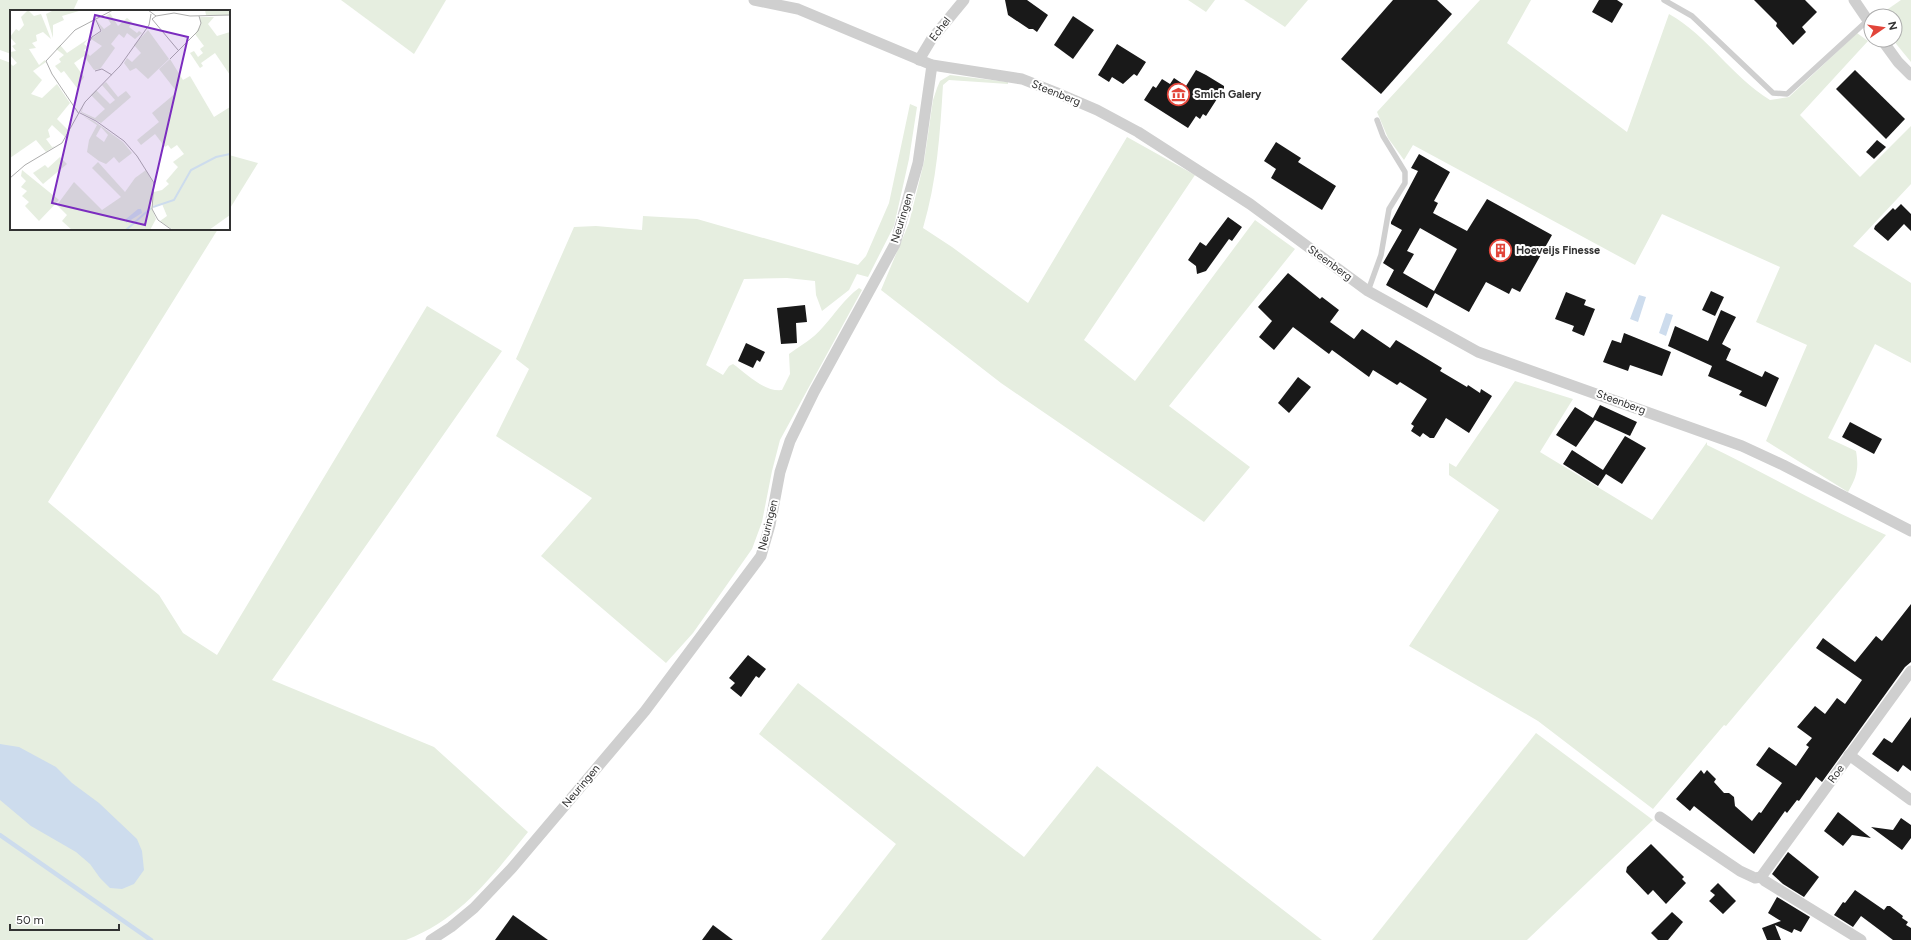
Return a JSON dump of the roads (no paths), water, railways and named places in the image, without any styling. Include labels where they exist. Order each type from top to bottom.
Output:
[{"type":"street","name":"Steenberg","points":[[754,0],[798,10],[932,65],[1022,79],[1097,110],[1138,132],[1210,178],[1368,291],[1478,352],[1742,446],[1783,465],[1911,531]]},
{"type":"street","name":"Echel","points":[[919,60],[931,40],[964,0]]},
{"type":"street","points":[[1854,0],[1863,13]]},
{"type":"street","points":[[1888,48],[1898,62],[1911,75]]},
{"type":"street","name":"Neuringen","points":[[431,940],[451,927],[474,908],[512,868],[645,711],[761,556],[770,525],[780,472],[790,441],[814,392],[894,244],[918,163],[932,65]]},
{"type":"street","name":"Roe","points":[[1761,877],[1911,671]]},
{"type":"street","points":[[1849,755],[1911,800]]},
{"type":"street","points":[[1660,818],[1744,874],[1755,878],[1761,877],[1765,881],[1861,940]]},
{"type":"lane","points":[[1664,0],[1692,16],[1774,94],[1787,94],[1863,29]]},
{"type":"lane","points":[[1368,291],[1381,255],[1389,210],[1405,183],[1405,172],[1383,136],[1376,120]]},
{"type":"water","points":[[1639,295],[1646,297],[1638,322],[1630,319]]},
{"type":"water","points":[[1666,313],[1673,315],[1666,336],[1659,333]]},
{"type":"water","points":[[0,744],[19,747],[56,767],[72,783],[99,803],[137,839],[142,851],[144,870],[134,884],[122,889],[110,888],[100,878],[90,864],[76,852],[31,826],[0,800]]},
{"type":"waterway","points":[[0,835],[151,940]]},
{"type":"place","name":"Smich Galery","points":[[1179,94]]},
{"type":"place","name":"Hoeveijs Finesse","points":[[1501,250]]}]
